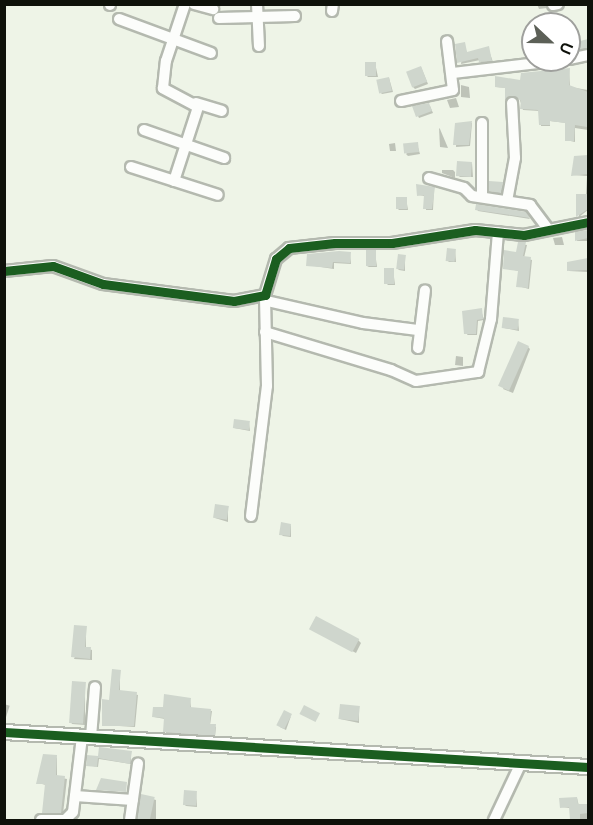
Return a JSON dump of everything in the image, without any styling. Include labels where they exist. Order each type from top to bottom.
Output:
[{"type":"street","points":[[186,4],[173,39],[163,88],[196,103],[222,111]]},
{"type":"street","points":[[194,4],[216,14],[258,19],[295,16]]},
{"type":"street","points":[[257,4],[259,46]]},
{"type":"street","points":[[553,5],[558,4]]},
{"type":"street","points":[[119,20],[211,53]]},
{"type":"street","points":[[401,101],[453,90],[453,73],[447,41]]},
{"type":"street","points":[[453,73],[521,65]]},
{"type":"street","points":[[174,181],[196,103]]},
{"type":"street","points":[[507,201],[515,158],[512,103]]},
{"type":"street","points":[[482,123],[482,197]]},
{"type":"street","points":[[144,130],[224,158]]},
{"type":"street","points":[[131,167],[218,195]]},
{"type":"street","points":[[429,178],[482,197],[534,207],[548,229]]},
{"type":"street","points":[[251,516],[267,386],[266,298],[276,259],[289,248],[335,243],[392,243],[475,230],[524,235],[588,222]]},
{"type":"street","points":[[265,332],[391,369],[416,381],[478,372],[491,320],[498,232]]},
{"type":"street","points":[[4,271],[53,266],[103,284],[212,300],[266,298],[363,323],[418,330]]},
{"type":"street","points":[[418,348],[418,330],[425,290]]},
{"type":"street","points":[[41,820],[70,818],[95,687]]},
{"type":"street","points":[[4,732],[520,765],[588,767]]},
{"type":"street","points":[[130,820],[138,764]]},
{"type":"street","points":[[494,820],[520,765]]},
{"type":"street","points":[[75,796],[133,800]]},
{"type":"building","points":[[588,39],[588,48],[581,49],[581,41]]},
{"type":"building","points":[[465,42],[467,52],[489,46],[492,61],[479,62],[478,58],[457,63],[455,44]]},
{"type":"building","points":[[365,62],[376,62],[376,76],[365,76]]},
{"type":"building","points":[[421,66],[427,82],[412,88],[406,72]]},
{"type":"building","points":[[570,72],[569,85],[588,92],[587,127],[575,125],[574,141],[565,141],[565,123],[550,121],[550,125],[539,125],[538,110],[520,109],[521,101],[516,97],[505,100],[505,88],[495,87],[495,76],[520,80],[521,73]]},
{"type":"building","points":[[389,77],[392,91],[379,93],[376,80]]},
{"type":"building","points":[[429,103],[432,111],[416,117],[412,106]]},
{"type":"building","points":[[472,121],[469,145],[453,145],[455,123]]},
{"type":"building","points":[[418,142],[419,152],[404,154],[403,144]]},
{"type":"building","points":[[588,155],[588,174],[571,176],[574,156]]},
{"type":"building","points":[[457,161],[472,162],[471,177],[456,176]]},
{"type":"building","points":[[489,181],[503,182],[501,193],[489,191]]},
{"type":"building","points":[[416,184],[435,187],[432,209],[423,209],[424,195],[417,196]]},
{"type":"building","points":[[576,194],[588,194],[588,209],[576,217]]},
{"type":"building","points":[[396,197],[407,197],[407,209],[396,209]]},
{"type":"building","points":[[476,204],[526,212],[530,218],[475,210]]},
{"type":"building","points":[[588,230],[588,238],[575,241],[575,232]]},
{"type":"building","points":[[518,242],[526,242],[523,256],[531,257],[528,288],[516,287],[518,271],[503,269],[504,250],[516,252]]},
{"type":"building","points":[[447,248],[456,249],[455,262],[446,261]]},
{"type":"building","points":[[366,250],[376,250],[376,266],[366,266]]},
{"type":"building","points":[[351,252],[350,263],[333,262],[332,268],[306,266],[307,254]]},
{"type":"building","points":[[398,254],[406,255],[404,270],[396,269]]},
{"type":"building","points":[[588,258],[588,270],[567,271],[567,262]]},
{"type":"building","points":[[384,268],[394,268],[394,284],[384,284]]},
{"type":"building","points":[[482,308],[483,319],[477,320],[476,334],[464,334],[462,311]]},
{"type":"building","points":[[503,317],[519,319],[518,330],[502,328]]},
{"type":"building","points":[[518,341],[529,346],[509,391],[498,386]]},
{"type":"building","points":[[234,419],[250,421],[249,430],[233,428]]},
{"type":"building","points":[[215,504],[229,506],[227,520],[213,518]]},
{"type":"building","points":[[281,522],[291,524],[290,536],[279,535]]},
{"type":"building","points":[[316,616],[359,639],[352,652],[309,629]]},
{"type":"building","points":[[74,625],[87,626],[85,647],[91,647],[90,659],[71,657]]},
{"type":"building","points":[[112,669],[121,670],[119,690],[137,692],[134,726],[102,726],[102,699],[109,700]]},
{"type":"building","points":[[72,681],[86,682],[83,724],[69,723]]},
{"type":"building","points":[[164,694],[191,698],[190,707],[211,709],[210,724],[216,724],[215,736],[163,732],[164,718],[152,717],[153,707],[163,707]]},
{"type":"building","points":[[340,704],[360,706],[358,721],[338,719]]},
{"type":"building","points":[[304,705],[320,713],[315,722],[299,714]]},
{"type":"building","points":[[284,710],[292,714],[284,729],[276,725]]},
{"type":"building","points":[[99,747],[132,751],[130,764],[98,758],[97,767],[86,766],[87,755],[98,756]]},
{"type":"building","points":[[43,754],[57,755],[56,775],[65,776],[61,813],[42,813],[45,784],[36,784]]},
{"type":"building","points":[[101,778],[127,782],[126,792],[96,790]]},
{"type":"building","points":[[184,790],[197,791],[196,806],[183,805]]},
{"type":"building","points":[[141,794],[155,797],[150,820],[136,819]]},
{"type":"building","points":[[577,797],[578,804],[588,804],[588,813],[580,814],[580,820],[570,820],[569,807],[560,808],[559,798]]},
{"type":"cycle path","points":[[4,271],[53,266],[103,284],[234,301],[265,295],[276,259],[289,248],[335,243],[392,243],[475,230],[524,235],[588,222]]},
{"type":"cycle path","points":[[4,732],[588,767]]}]
